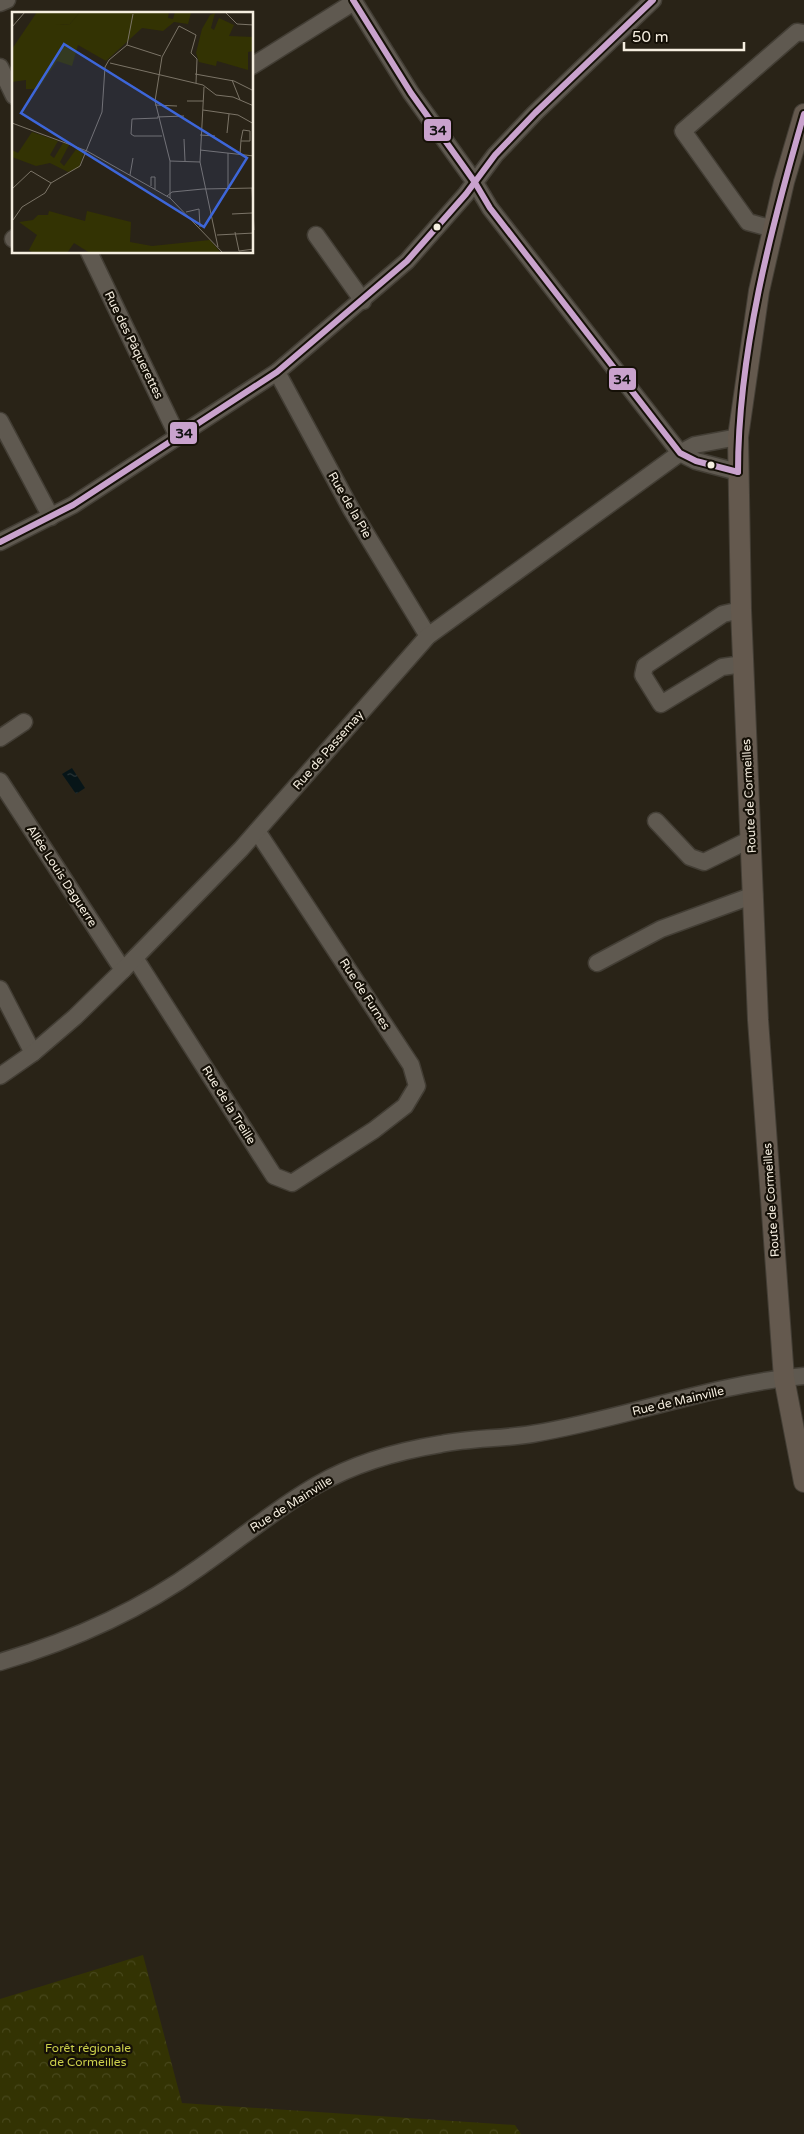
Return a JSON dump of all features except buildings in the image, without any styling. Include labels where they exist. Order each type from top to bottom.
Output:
[{"type":"main road","name":"Route de Cormeilles","points":[[804,114],[784,182],[758,291],[738,437],[741,610],[758,1020],[784,1378],[804,1482]]},
{"type":"street","points":[[0,3],[7,0]]},
{"type":"street","points":[[0,542],[73,505],[277,372],[363,301],[407,261],[466,194],[495,155],[535,113],[653,0]]},
{"type":"street","points":[[254,65],[354,1],[411,93],[474,181],[490,208],[680,453],[696,461],[738,472]]},
{"type":"street","points":[[773,229],[748,222],[683,132],[797,32],[804,33]]},
{"type":"street","points":[[1,73],[12,92]]},
{"type":"street","points":[[316,235],[363,301]]},
{"type":"street","name":"Rue des Pâquerettes","points":[[90,254],[178,437]]},
{"type":"street","name":"Rue de la Pie","points":[[277,372],[351,508],[428,636]]},
{"type":"street","points":[[0,421],[51,517]]},
{"type":"street","name":"Rue de Passemay","points":[[0,1076],[33,1053],[75,1017],[135,958],[257,831],[428,636],[680,453],[695,445],[738,437]]},
{"type":"street","points":[[741,610],[723,614],[645,666],[643,671],[661,704],[722,667],[743,664]]},
{"type":"street","points":[[0,738],[24,722]]},
{"type":"street","name":"Allée Louis Daguerre","points":[[0,781],[123,970]]},
{"type":"street","points":[[656,821],[690,857],[704,862],[751,839]]},
{"type":"street","name":"Rue de Furnes","points":[[257,831],[411,1065],[417,1086],[405,1106],[352,1144]]},
{"type":"street","points":[[597,963],[661,928],[754,895]]},
{"type":"street","name":"Rue de la Treille","points":[[135,958],[274,1176],[292,1183],[352,1144]]},
{"type":"street","points":[[0,989],[33,1053]]},
{"type":"street","name":"Rue de Mainville","points":[[0,1662],[98,1627],[140,1605],[200,1568],[259,1522],[318,1484],[375,1459],[441,1444],[532,1434],[784,1378],[804,1376]]},
{"type":"green space","name":"Forêt régionale de Cormeilles","points":[[143,1955],[182,2103],[515,2125],[521,2134],[0,2134],[0,1999]]},
{"type":"water","points":[[72,768],[85,788],[76,794],[62,774]]},
{"type":"transit line","name":"34","points":[[353,0],[411,93],[474,181],[490,208],[680,453],[696,461],[738,472]]},
{"type":"transit line","name":"34","points":[[0,542],[73,505],[277,372],[407,261],[466,194],[495,155],[535,113],[653,0]]},
{"type":"transit line","name":"34","points":[[738,472],[739,427],[750,336],[769,246],[804,114]]}]
